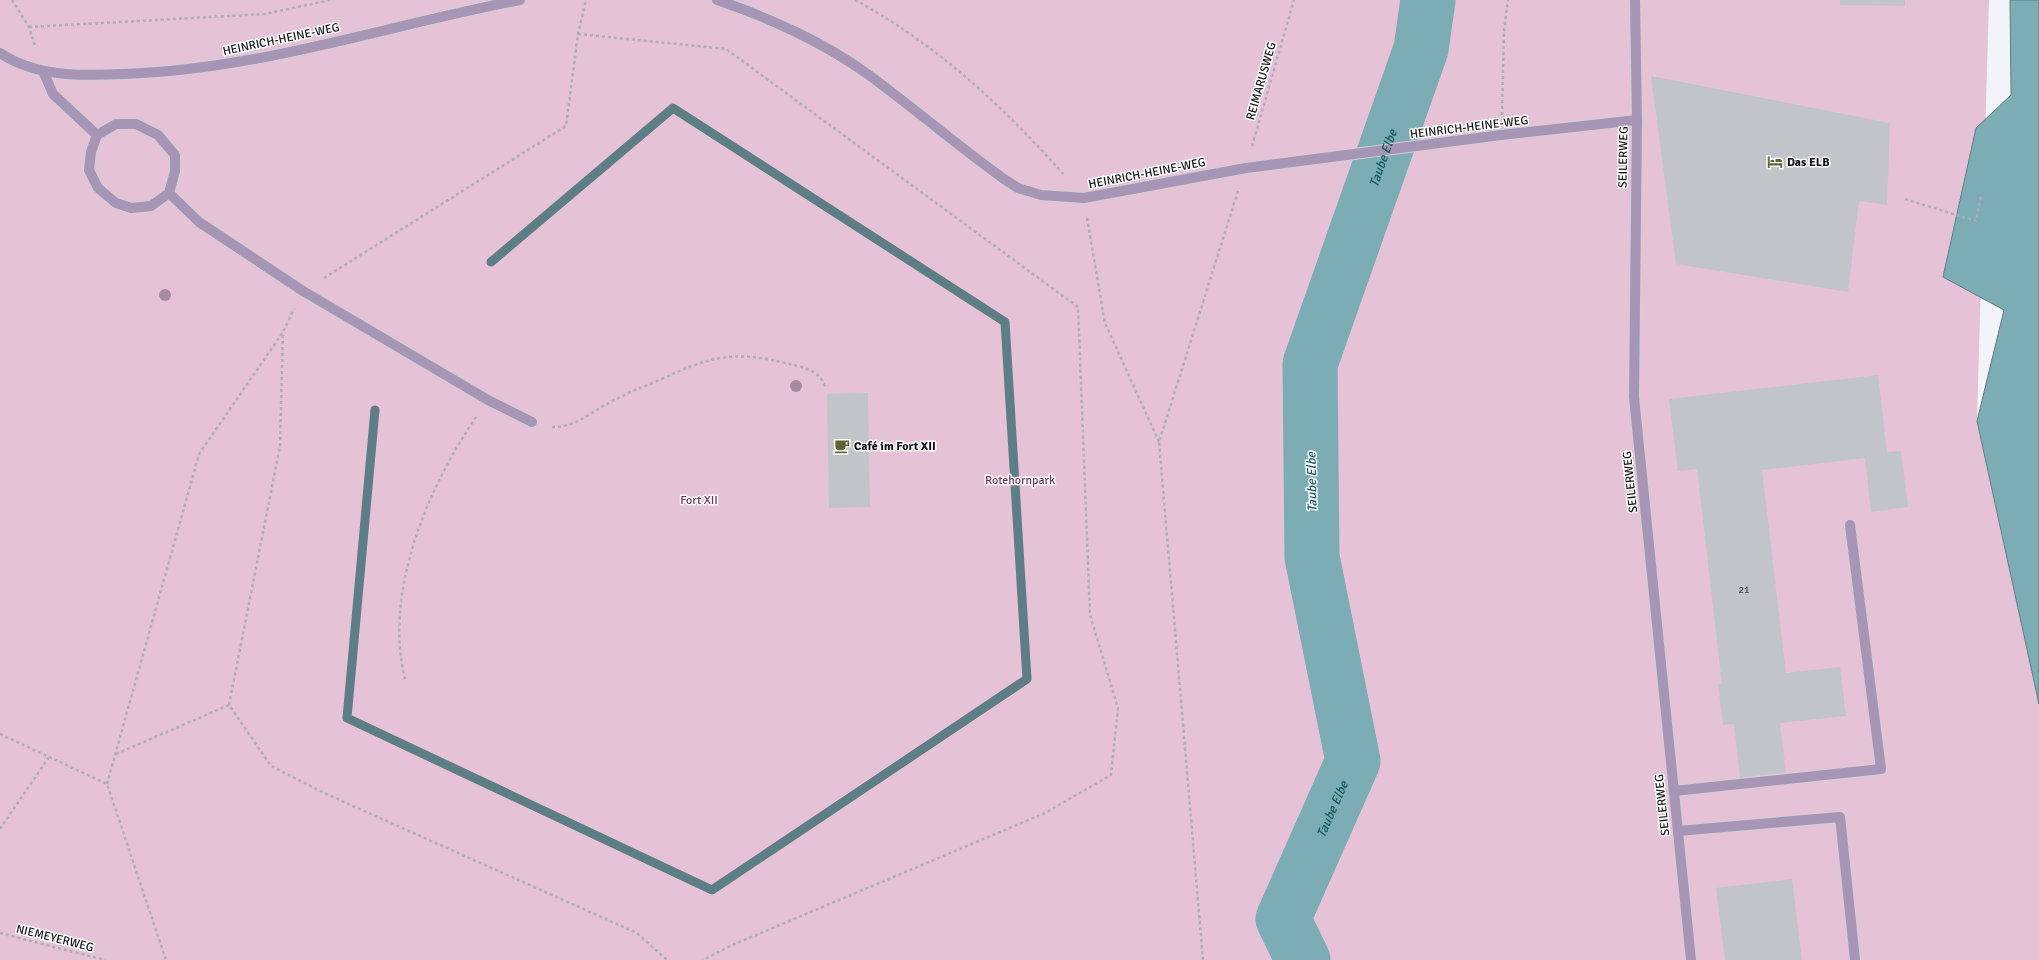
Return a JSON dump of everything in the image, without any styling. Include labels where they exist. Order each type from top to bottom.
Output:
[{"type":"street","name":"HEINRICH-HEINE-WEG","points":[[0,53],[20,64],[44,71],[78,75],[106,75],[195,69],[286,53],[520,0]]},
{"type":"street","name":"HEINRICH-HEINE-WEG","points":[[717,0],[768,19],[829,50],[868,74],[985,166],[1018,188],[1052,197],[1084,198],[1246,168],[1501,135],[1637,120]]},
{"type":"street","name":"SEILERWEG","points":[[1635,0],[1637,120],[1634,397],[1691,960]]},
{"type":"street","points":[[44,71],[53,94],[97,135]]},
{"type":"street","points":[[116,124],[136,124],[158,135],[175,155],[175,171],[169,193],[151,206],[131,208],[116,203],[98,188],[89,170],[91,152],[97,135],[116,124]]},
{"type":"street","points":[[169,193],[200,222],[304,291],[488,400],[532,422]]},
{"type":"street","points":[[1674,791],[1881,769],[1850,525]]},
{"type":"street","points":[[1678,831],[1840,817],[1855,960]]},
{"type":"path","points":[[12,0],[29,27],[44,71]]},
{"type":"path","points":[[29,27],[265,14],[330,0]]},
{"type":"path","points":[[166,960],[108,784],[199,454],[283,332],[304,291],[566,126],[578,34],[586,0]]},
{"type":"path","points":[[855,0],[906,30],[970,80],[1015,122],[1084,198],[1105,323],[1159,442],[1204,960]]},
{"type":"path","name":"REIMARUSWEG","points":[[1159,442],[1246,168],[1294,0]]},
{"type":"path","points":[[1501,135],[1504,30],[1508,0]]},
{"type":"path","points":[[578,34],[726,49],[1078,307],[1090,615],[1118,708],[1111,774],[1045,813],[730,946],[703,960]]},
{"type":"path","points":[[1905,199],[1976,221],[1981,196]]},
{"type":"path","points":[[283,332],[280,446],[229,705],[271,766],[324,793],[638,933],[667,960]]},
{"type":"path","points":[[532,422],[557,427],[571,424],[609,402],[691,365],[721,356],[742,355],[798,366],[817,374],[822,379],[825,387]]},
{"type":"path","points":[[405,679],[400,661],[400,616],[404,580],[431,498],[448,462],[466,432]]},
{"type":"path","points":[[116,754],[229,705]]},
{"type":"path","points":[[0,734],[108,784]]},
{"type":"path","points":[[0,829],[50,757]]},
{"type":"path","name":"NIEMEYERWEG","points":[[0,933],[105,960]]},
{"type":"green space","name":"Rotehornpark","points":[[0,0],[1989,0],[1977,421],[2039,704],[2039,960],[0,960]]},
{"type":"water","points":[[2010,0],[2039,0],[2039,704],[1977,421],[2004,310],[1943,277],[1976,128],[2011,95]]},
{"type":"building","points":[[1840,0],[1905,0],[1905,6],[1840,5]]},
{"type":"building","name":"Das ELB","points":[[1651,76],[1890,123],[1887,205],[1859,201],[1848,292],[1676,264]]},
{"type":"building","points":[[1878,375],[1887,452],[1901,451],[1908,507],[1871,512],[1865,458],[1762,470],[1786,673],[1840,667],[1846,716],[1780,723],[1786,772],[1740,778],[1734,724],[1723,725],[1718,684],[1722,684],[1697,469],[1678,471],[1669,399]]},
{"type":"building","points":[[868,393],[870,507],[829,508],[827,394]]},
{"type":"building","points":[[1792,879],[1802,960],[1725,960],[1716,888]]},
{"type":"waterway","name":"Taube Elbe","points":[[1303,960],[1283,919],[1353,761],[1312,557],[1310,364],[1421,49],[1428,0]]},
{"type":"waterway","points":[[375,410],[347,718],[712,890],[1027,679],[1005,322],[673,108],[491,262]]},
{"type":"place","name":"Das ELB","points":[[1775,162]]},
{"type":"place","name":"Café im Fort XII","points":[[842,446]]},
{"type":"park label","name":"Fort XII","points":[[699,500]]}]
